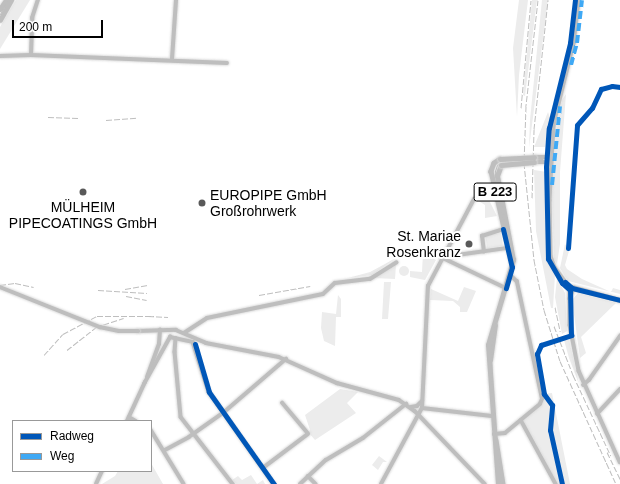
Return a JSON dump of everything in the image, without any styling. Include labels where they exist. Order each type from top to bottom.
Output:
[{"type":"main road","points":[[0,9],[4,3],[11,0]]},
{"type":"main road","points":[[578,0],[573,43],[556,108],[551,159],[550,256],[554,267],[564,281],[572,288],[620,299]]},
{"type":"main road","points":[[0,20],[4,3]]},
{"type":"main road","name":"B 223","points":[[512,263],[507,248],[491,171],[494,163],[500,159],[551,159]]},
{"type":"main road","name":"B 223","points":[[500,484],[492,416],[488,345],[506,288],[512,276],[513,256],[497,176],[501,165],[534,159]]},
{"type":"street","points":[[30,55],[32,18],[38,0]]},
{"type":"street","points":[[172,59],[176,0]]},
{"type":"street","points":[[0,56],[30,55],[172,59],[227,63]]},
{"type":"street","points":[[381,484],[420,415],[422,408],[428,286],[474,199]]},
{"type":"street","points":[[484,252],[482,236],[504,229]]},
{"type":"street","points":[[442,257],[453,257],[507,248]]},
{"type":"street","points":[[442,257],[452,265],[506,288]]},
{"type":"street","points":[[452,265],[453,257]]},
{"type":"street","points":[[184,333],[207,318],[323,294],[336,282],[370,279],[396,263]]},
{"type":"street","points":[[494,434],[505,433],[540,404],[542,396],[532,342],[512,276]]},
{"type":"street","points":[[0,287],[104,328],[138,331],[160,330],[184,333],[206,343],[286,359],[337,383],[406,404],[420,415],[485,484]]},
{"type":"street","points":[[572,288],[569,300],[574,353],[584,385],[620,462]]},
{"type":"street","points":[[144,384],[159,344],[160,330]]},
{"type":"street","points":[[584,385],[620,336]]},
{"type":"street","points":[[176,338],[175,352],[181,413],[193,434],[233,484]]},
{"type":"street","points":[[128,419],[144,384],[168,339],[176,338],[195,344],[209,392],[274,484]]},
{"type":"street","points":[[165,450],[193,434],[223,413],[286,359]]},
{"type":"street","points":[[597,414],[620,389]]},
{"type":"street","points":[[410,407],[418,406],[423,398]]},
{"type":"street","points":[[263,468],[308,434],[282,403]]},
{"type":"street","points":[[300,484],[326,460],[363,438],[406,404]]},
{"type":"street","points":[[422,408],[492,416]]},
{"type":"street","points":[[521,420],[555,484]]},
{"type":"street","points":[[152,431],[165,450],[184,484]]},
{"type":"street","points":[[96,484],[102,472]]},
{"type":"street","points":[[308,476],[316,484]]},
{"type":"shaded area","points":[[16,0],[30,0],[0,49],[0,27]]},
{"type":"shaded area","points":[[519,0],[528,0],[519,75],[517,117],[513,48]]},
{"type":"shaded area","points":[[532,0],[537,0],[525,96],[523,95]]},
{"type":"shaded area","points":[[542,0],[548,0],[529,148],[530,120]]},
{"type":"shaded area","points":[[566,94],[560,172],[560,244],[557,264],[554,259],[552,193],[557,128],[562,100]]},
{"type":"shaded area","points":[[548,112],[550,118],[545,147],[534,147]]},
{"type":"shaded area","points":[[534,170],[547,172],[547,261],[555,274],[553,308],[551,308],[536,231]]},
{"type":"shaded area","points":[[482,194],[488,198],[497,216],[485,218],[485,205],[472,197]]},
{"type":"shaded area","points":[[501,233],[503,246],[487,248],[485,236]]},
{"type":"shaded area","points":[[565,244],[569,251],[565,265],[567,269],[582,279],[610,291],[568,281],[560,268]]},
{"type":"shaded area","points":[[423,253],[436,260],[425,280],[410,277],[410,271],[422,272]]},
{"type":"shaded area","points":[[396,258],[372,275],[348,278],[370,272]]},
{"type":"shaded area","points":[[396,265],[395,279],[374,278]]},
{"type":"shaded area","points":[[402,266],[406,266],[408,267],[408,275],[402,276],[399,273],[399,269]]},
{"type":"shaded area","points":[[557,278],[565,293],[567,331],[562,334],[555,297]]},
{"type":"shaded area","points":[[384,282],[391,282],[388,319],[382,319]]},
{"type":"shaded area","points":[[464,287],[476,291],[467,312],[460,312],[460,307],[453,301],[430,300],[431,289],[458,301]]},
{"type":"shaded area","points":[[613,288],[620,290],[620,294],[611,292]]},
{"type":"shaded area","points":[[578,293],[616,303],[581,337],[586,353],[580,358],[572,300]]},
{"type":"shaded area","points":[[338,295],[341,299],[341,317],[336,317],[335,346],[324,341],[321,328],[322,312],[336,314]]},
{"type":"shaded area","points":[[564,340],[569,340],[579,384],[569,358]]},
{"type":"shaded area","points":[[340,389],[358,392],[347,403],[356,413],[315,440],[308,432],[310,430],[305,415]]},
{"type":"shaded area","points":[[552,393],[570,484],[557,484],[522,420],[540,404],[543,394]]},
{"type":"shaded area","points":[[379,456],[387,462],[383,462],[378,470],[372,465]]},
{"type":"shaded area","points":[[152,465],[163,484],[102,484],[115,476],[117,472],[152,472]]},
{"type":"shaded area","points":[[251,475],[257,484],[236,484],[232,480],[238,476],[242,480]]},
{"type":"shaded area","points":[[263,480],[265,484],[257,484]]},
{"type":"tram line","points":[[0,14],[8,0]]},
{"type":"tram line","points":[[502,484],[492,402],[491,352],[495,325],[513,264],[495,171],[497,165],[504,161],[542,159],[551,152],[556,112],[574,42],[579,0]]},
{"type":"railway","points":[[521,108],[531,0]]},
{"type":"railway","points":[[538,0],[526,106],[524,163],[534,260],[544,310],[560,361],[616,484]]},
{"type":"railway","points":[[532,198],[534,129],[548,0]]},
{"type":"railway","points":[[48,117],[78,118]]},
{"type":"railway","points":[[106,120],[137,118]]},
{"type":"railway","points":[[0,285],[15,283],[34,287]]},
{"type":"railway","points":[[125,289],[148,285]]},
{"type":"railway","points":[[259,295],[310,286]]},
{"type":"railway","points":[[98,290],[147,293]]},
{"type":"railway","points":[[126,296],[147,300]]},
{"type":"railway","points":[[555,307],[560,331]]},
{"type":"railway","points":[[44,355],[63,334],[97,316],[154,316]]},
{"type":"railway","points":[[148,316],[168,317]]},
{"type":"railway","points":[[67,350],[96,327],[124,318]]},
{"type":"railway","points":[[554,326],[573,375],[611,456]]},
{"type":"railway","points":[[607,452],[620,479]]},
{"type":"marked path","points":[[571,65],[577,43],[582,0]]},
{"type":"marked path","points":[[552,185],[560,106]]},
{"type":"cycle path","points":[[569,289],[562,283],[548,259],[546,167],[549,128],[570,43],[575,0]]},
{"type":"cycle path","points":[[568,248],[577,125],[592,108],[601,89],[612,86],[620,87]]},
{"type":"cycle path","points":[[503,229],[512,267],[506,288]]},
{"type":"cycle path","points":[[565,282],[572,288],[620,300]]},
{"type":"cycle path","points":[[562,484],[550,430],[552,405],[544,394],[537,354],[541,345],[571,335],[570,287]]},
{"type":"cycle path","points":[[195,344],[209,392],[274,484]]},
{"type":"place","name":"MÜLHEIM PIPECOATINGS GmbH","points":[[83,192]]},
{"type":"place","name":"EUROPIPE GmbH Großrohrwerk","points":[[202,203]]},
{"type":"place","name":"St. Mariae Rosenkranz","points":[[469,244]]}]
